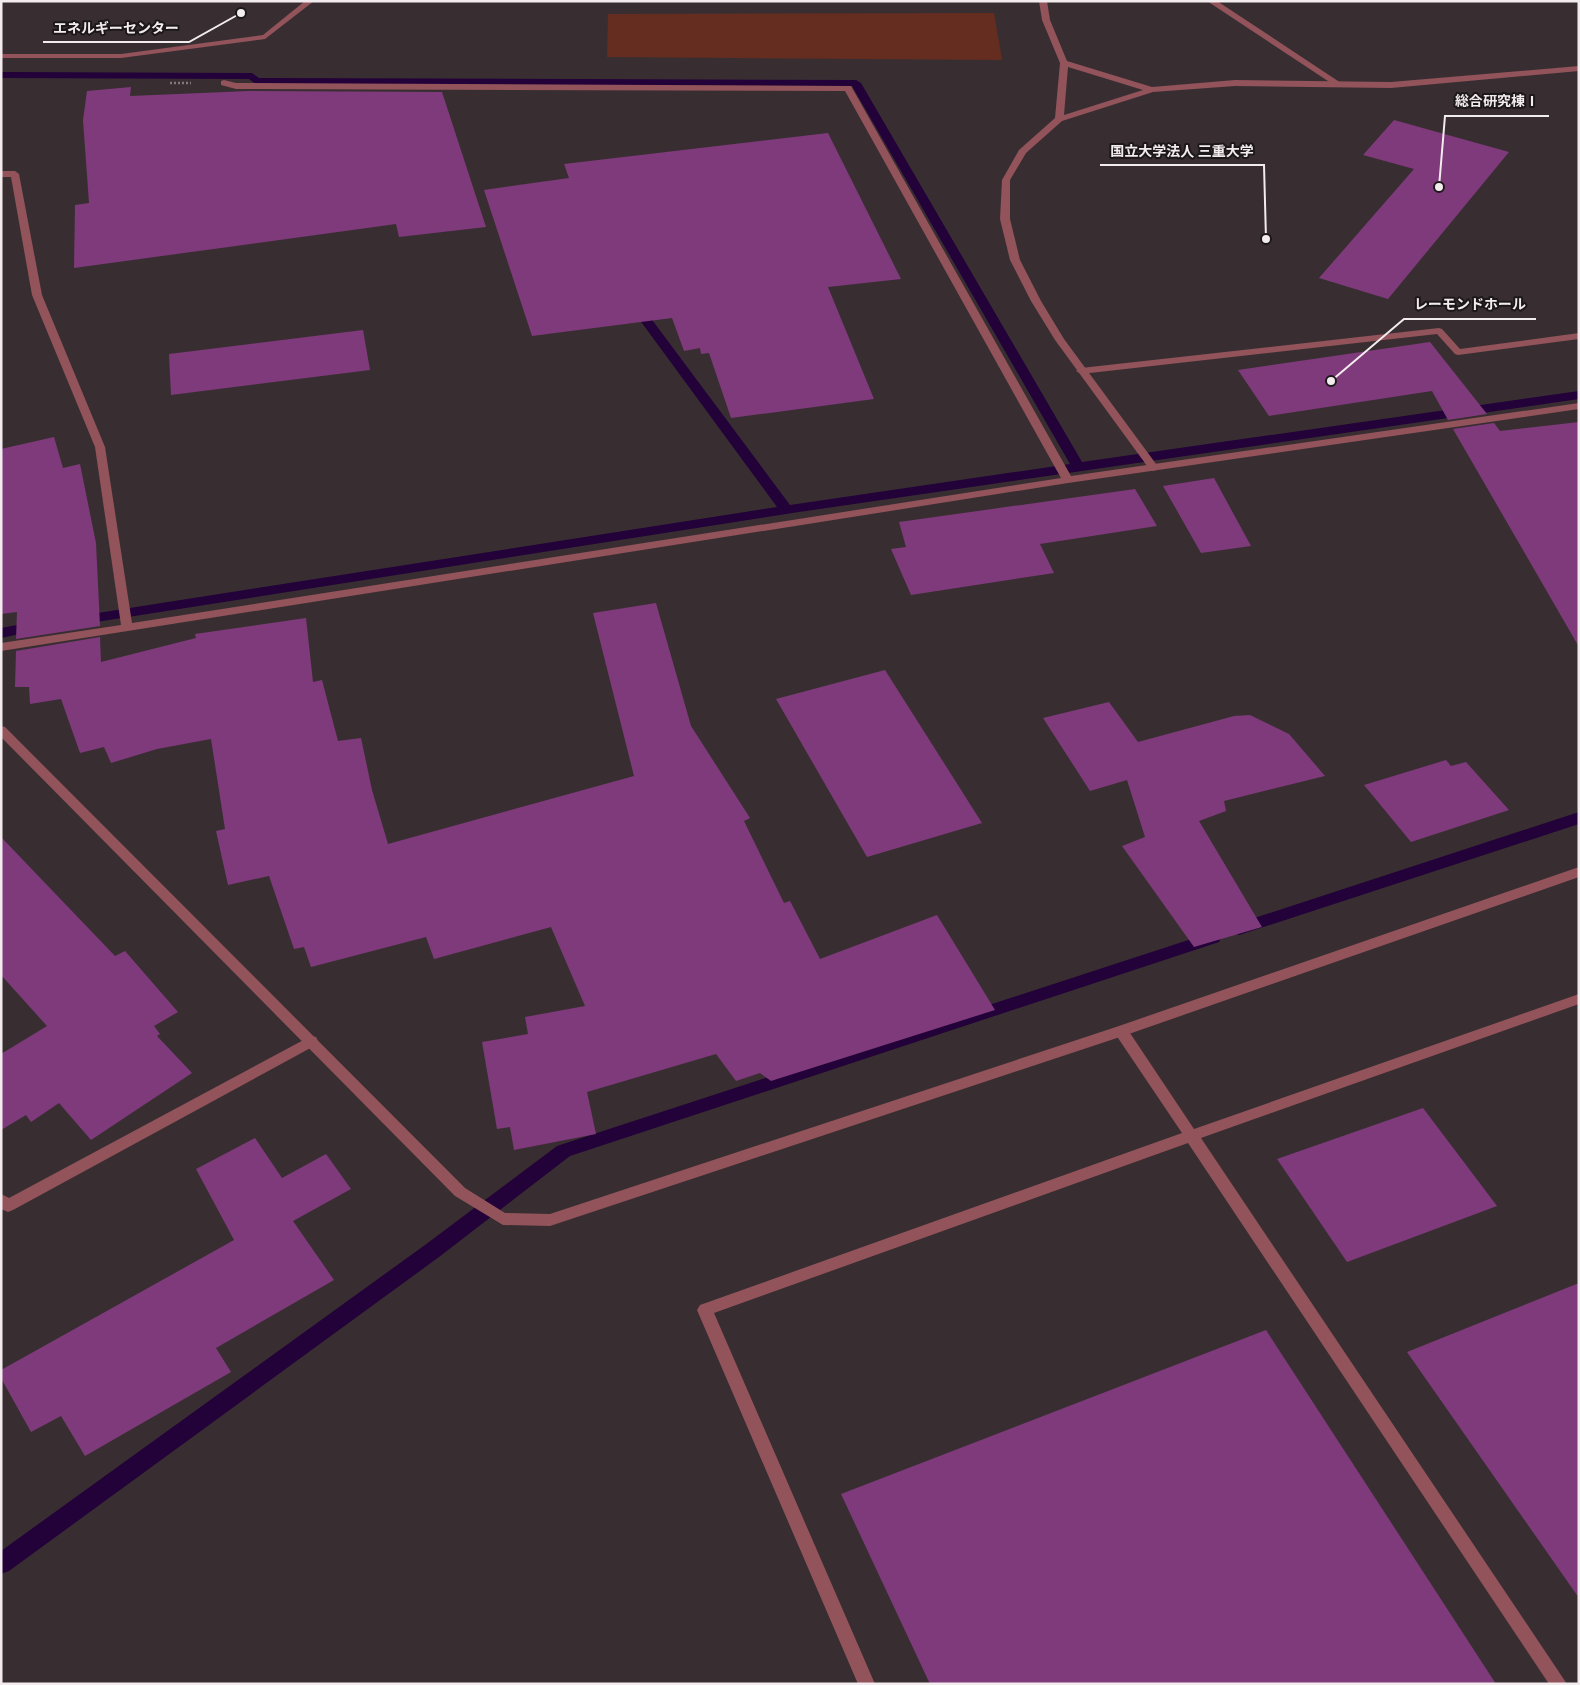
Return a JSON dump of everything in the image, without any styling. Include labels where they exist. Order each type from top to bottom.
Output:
[{"type":"street","points":[[1,56],[121,56],[265,37],[310,1]]},
{"type":"street","points":[[1043,1],[1046,20],[1064,63],[1060,119]]},
{"type":"street","points":[[1210,1],[1337,83]]},
{"type":"street","points":[[1064,63],[1152,90]]},
{"type":"street","points":[[1154,468],[1082,371],[1036,301],[1015,260],[1004,219],[1006,180],[1022,152],[1060,119],[1152,90],[1235,83],[1391,85],[1579,68]]},
{"type":"street","points":[[224,83],[236,86],[848,88],[1068,480]]},
{"type":"street","points":[[1,174],[15,174],[37,295],[100,447],[127,628]]},
{"type":"street","points":[[1082,371],[1439,331],[1458,352],[1579,336]]},
{"type":"street","points":[[1,647],[1068,480],[1579,406]]},
{"type":"street","points":[[1,730],[460,1192],[503,1219],[550,1220],[1121,1031],[1579,872]]},
{"type":"street","points":[[867,1684],[705,1310],[1579,999]]},
{"type":"street","points":[[1121,1031],[1559,1684]]},
{"type":"street","points":[[1,1200],[8,1206],[311,1041]]},
{"type":"shaded area","points":[[994,13],[1002,60],[607,57],[608,14]]},
{"type":"building","points":[[131,87],[130,96],[249,91],[442,92],[486,227],[399,237],[396,224],[74,268],[75,205],[89,203],[83,120],[87,91]]},
{"type":"building","points":[[1394,120],[1509,152],[1388,299],[1319,278],[1414,169],[1363,155]]},
{"type":"building","points":[[828,133],[901,279],[828,287],[874,399],[731,418],[709,353],[701,354],[700,348],[684,351],[672,318],[532,336],[484,190],[569,178],[564,164]]},
{"type":"building","points":[[363,330],[370,370],[171,395],[169,354]]},
{"type":"building","points":[[1430,342],[1487,414],[1448,420],[1432,391],[1269,416],[1238,370]]},
{"type":"building","points":[[1579,422],[1579,647],[1453,429],[1494,423],[1500,431]]},
{"type":"building","points":[[54,437],[63,468],[80,464],[96,543],[100,626],[16,639],[17,612],[1,614],[1,449]]},
{"type":"building","points":[[1214,478],[1251,546],[1201,553],[1163,486]]},
{"type":"building","points":[[1135,489],[1157,526],[1040,544],[1054,573],[911,595],[891,549],[906,547],[899,522]]},
{"type":"building","points":[[656,603],[691,726],[750,818],[744,821],[784,903],[790,901],[820,959],[937,915],[995,1010],[771,1081],[760,1073],[736,1081],[716,1054],[587,1092],[596,1134],[514,1150],[510,1127],[497,1129],[482,1042],[528,1034],[525,1017],[585,1006],[551,927],[434,959],[426,937],[311,967],[304,947],[294,949],[269,876],[228,885],[216,831],[225,829],[211,739],[157,749],[111,763],[104,747],[80,753],[61,699],[30,704],[29,687],[15,687],[16,651],[100,637],[101,662],[196,638],[195,634],[306,618],[313,682],[322,680],[338,741],[361,738],[372,790],[388,844],[634,776],[593,613]]},
{"type":"building","points":[[885,670],[982,823],[867,857],[776,699]]},
{"type":"building","points":[[1109,702],[1138,742],[1234,716],[1250,715],[1289,734],[1325,776],[1224,801],[1226,811],[1199,821],[1262,927],[1194,947],[1122,846],[1145,837],[1127,780],[1090,791],[1043,718]]},
{"type":"building","points":[[1446,760],[1451,766],[1466,762],[1509,810],[1411,842],[1364,785]]},
{"type":"building","points":[[1,837],[115,956],[125,951],[178,1012],[154,1026],[160,1034],[157,1036],[192,1073],[91,1140],[59,1103],[31,1122],[26,1115],[1,1130],[1,1054],[47,1026],[1,975]]},
{"type":"building","points":[[1423,1108],[1497,1206],[1347,1262],[1277,1159]]},
{"type":"building","points":[[255,1138],[282,1178],[326,1154],[351,1189],[293,1221],[334,1280],[216,1348],[231,1372],[85,1456],[61,1416],[31,1432],[1,1378],[1,1370],[234,1240],[196,1169]]},
{"type":"building","points":[[1579,1283],[1579,1598],[1407,1352]]},
{"type":"building","points":[[1266,1330],[1496,1684],[930,1684],[841,1494]]},
{"type":"waterway","points":[[1,75],[252,76],[256,81],[856,83],[1078,467]]},
{"type":"waterway","points":[[634,304],[786,510]]},
{"type":"waterway","points":[[1078,467],[1579,395]]},
{"type":"waterway","points":[[77,620],[799,508],[1078,467]]},
{"type":"waterway","points":[[1,633],[38,626]]},
{"type":"waterway","points":[[1239,929],[1579,818]]},
{"type":"waterway","points":[[1,1564],[432,1251],[564,1151],[1213,938]]},
{"type":"place","name":"エネルギーセンター","points":[[241,13]]},
{"type":"place","name":"総合研究棟Ⅰ","points":[[1439,187]]},
{"type":"place","name":"国立大学法人 三重大学","points":[[1266,239]]},
{"type":"place","name":"レーモンドホール","points":[[1331,381]]}]
